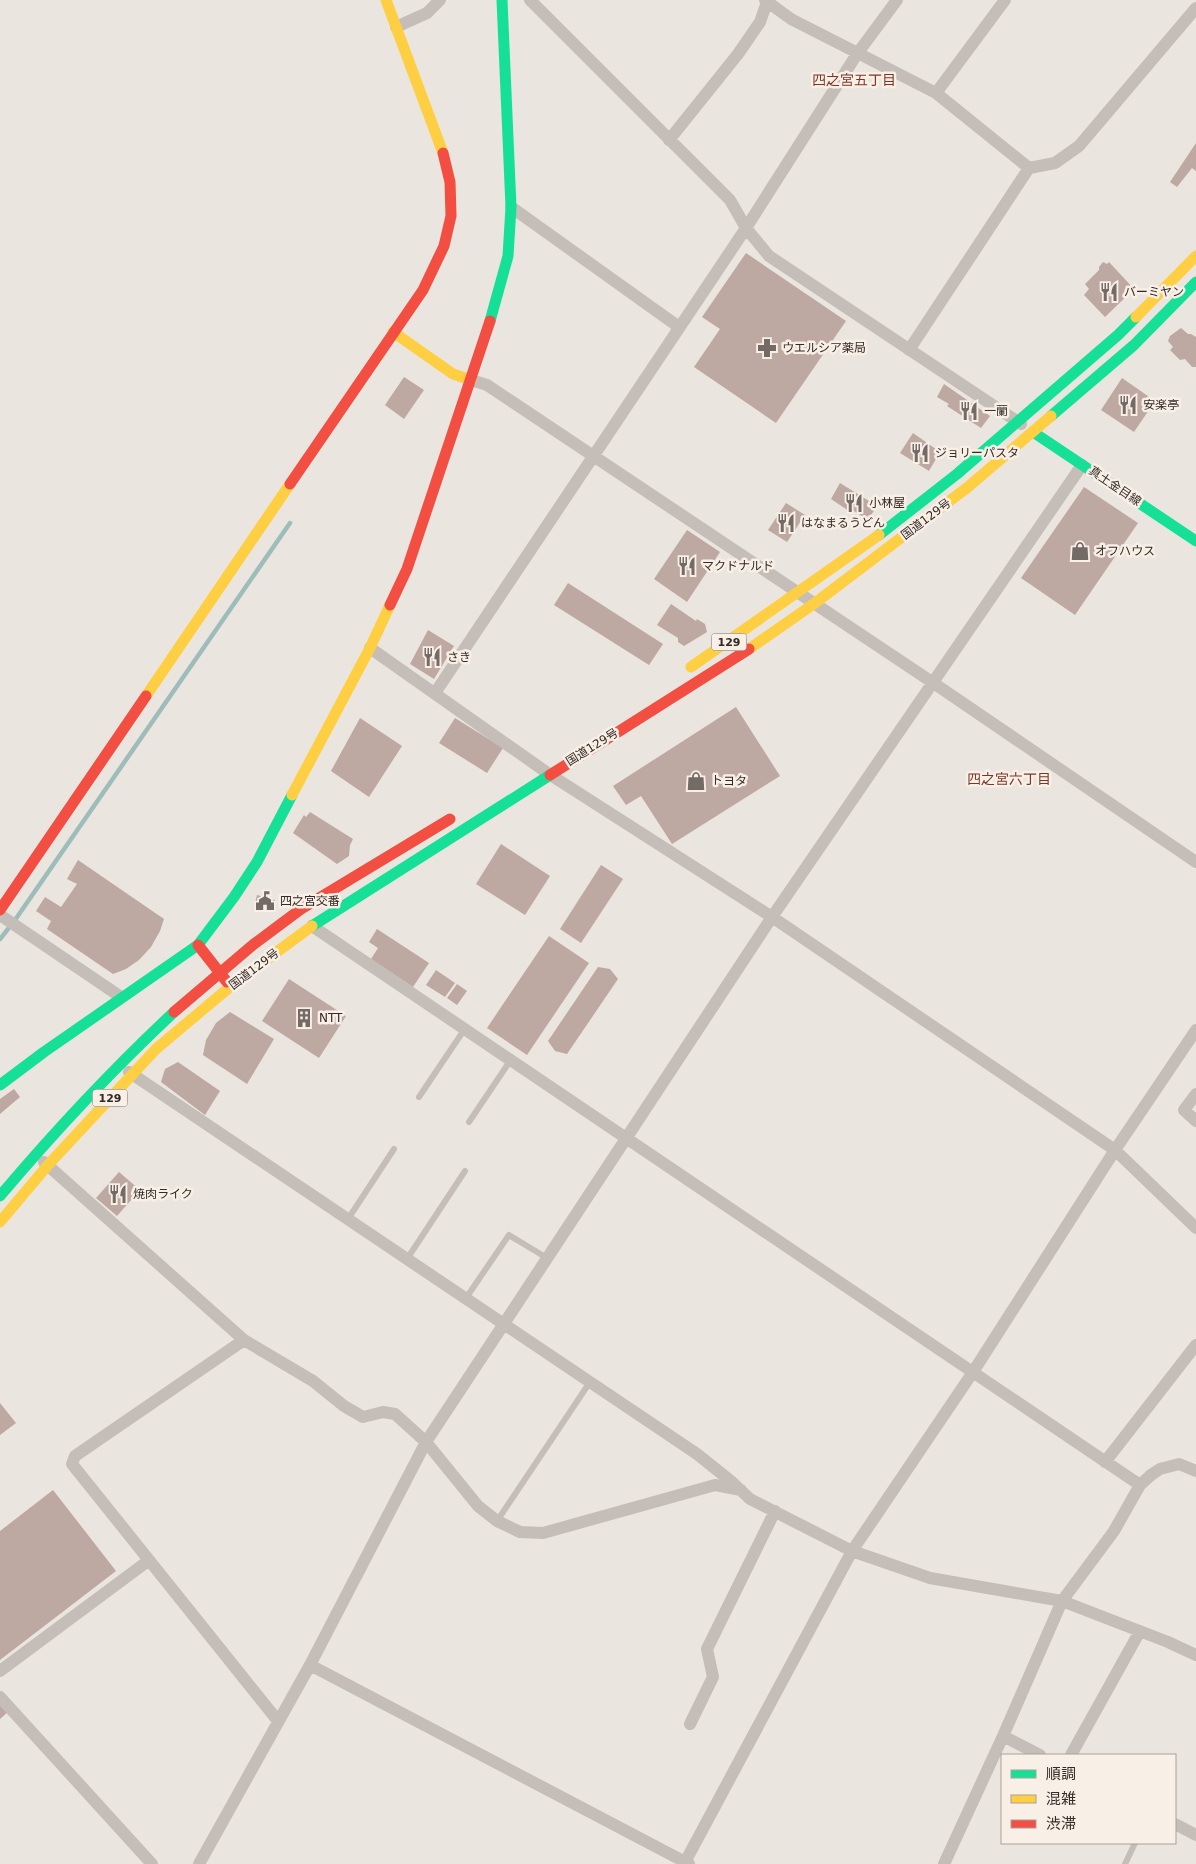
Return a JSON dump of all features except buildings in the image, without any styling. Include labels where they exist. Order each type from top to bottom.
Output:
[{"type":"main road","points":[[0,910],[423,290],[444,246],[451,216],[450,182],[441,146],[386,0]]},
{"type":"main road","points":[[0,1085],[121,997],[198,945],[234,897],[257,862],[370,648],[407,569],[471,380],[502,283],[508,256],[511,207],[502,0]]},
{"type":"main road","name":"国道129号","points":[[682,673],[799,593],[958,474],[1118,335],[1196,256]]},
{"type":"main road","name":"国道129号","points":[[0,1222],[48,1165],[156,1049],[231,986],[312,926],[549,774],[746,651],[815,603],[968,487],[1134,345],[1196,282]]},
{"type":"main road","points":[[393,332],[453,374],[471,380]]},
{"type":"main road","name":"真土金目線","points":[[1033,432],[1196,541]]},
{"type":"main road","points":[[523,772],[540,762]]},
{"type":"main road","name":"国道129号","points":[[0,1196],[35,1153],[117,1064],[145,1037],[220,973],[296,912],[462,811]]},
{"type":"main road","points":[[198,945],[231,986]]},
{"type":"street","points":[[396,26],[427,13],[440,0]]},
{"type":"street","points":[[530,0],[730,200],[746,228],[769,256],[1033,432]]},
{"type":"street","points":[[435,693],[746,228],[856,54],[896,0]]},
{"type":"street","points":[[936,93],[1005,0]]},
{"type":"street","points":[[669,140],[738,54],[760,22],[766,1],[791,19],[856,54],[936,93],[1029,168]]},
{"type":"street","points":[[909,350],[1029,168],[1055,163],[1079,146],[1196,8]]},
{"type":"street","points":[[511,207],[679,327]]},
{"type":"street","points":[[471,380],[487,386],[815,603],[1196,862]]},
{"type":"street","points":[[199,1864],[310,1664],[426,1442],[772,917],[1082,465]]},
{"type":"street","points":[[370,648],[540,762],[549,774],[772,917],[1115,1150],[1196,1228]]},
{"type":"street","points":[[0,915],[121,997]]},
{"type":"street","points":[[312,926],[626,1140],[1140,1485]]},
{"type":"street","points":[[310,1664],[686,1863],[852,1552],[973,1372],[1115,1150],[1196,1030]]},
{"type":"street","points":[[117,1064],[697,1454],[750,1499],[852,1552],[930,1578],[1062,1601],[1168,1642],[1196,1656]]},
{"type":"street","points":[[1196,1094],[1184,1110],[1196,1121]]},
{"type":"street","points":[[35,1153],[244,1340],[313,1381],[344,1406],[364,1417],[383,1412],[395,1414],[426,1442],[478,1506],[497,1521],[520,1532],[544,1533],[715,1485],[741,1490]]},
{"type":"street","points":[[244,1340],[75,1456],[72,1464],[148,1562],[278,1721]]},
{"type":"street","points":[[1105,1462],[1196,1345]]},
{"type":"street","points":[[944,1864],[1062,1601],[1114,1531],[1140,1485],[1160,1469],[1179,1464],[1196,1471]]},
{"type":"street","points":[[690,1724],[713,1677],[707,1650],[775,1511]]},
{"type":"street","points":[[0,1671],[148,1562]]},
{"type":"street","points":[[1071,1754],[1140,1631]]},
{"type":"street","points":[[0,1698],[152,1864]]},
{"type":"street","points":[[1003,1736],[1038,1754]]},
{"type":"street","points":[[1176,1825],[1196,1836]]},
{"type":"lane","points":[[419,1097],[464,1030]]},
{"type":"lane","points":[[469,1122],[510,1061]]},
{"type":"lane","points":[[348,1219],[394,1149]]},
{"type":"lane","points":[[407,1258],[465,1171]]},
{"type":"lane","points":[[466,1298],[509,1235],[547,1258]]},
{"type":"lane","points":[[497,1521],[590,1382]]},
{"type":"lane","points":[[1125,1864],[1135,1844]]},
{"type":"waterway","points":[[15,920],[290,523]]},
{"type":"waterway","points":[[0,939],[8,929]]},
{"type":"traffic: fast","points":[[490,321],[508,256],[511,207],[502,0]]},
{"type":"traffic: fast","points":[[1051,416],[1134,345],[1196,282]]},
{"type":"traffic: fast","points":[[879,535],[957,474],[1118,335],[1136,317]]},
{"type":"traffic: fast","points":[[1033,432],[1196,541]]},
{"type":"traffic: fast","points":[[312,926],[550,775]]},
{"type":"traffic: fast","points":[[0,1085],[44,1052],[198,945],[234,897],[257,862],[292,795]]},
{"type":"traffic: fast","points":[[0,1196],[84,1101],[174,1012]]},
{"type":"traffic: slow","points":[[386,0],[443,153]]},
{"type":"traffic: slow","points":[[1136,317],[1196,256]]},
{"type":"traffic: slow","points":[[393,332],[453,374],[471,380]]},
{"type":"traffic: slow","points":[[749,649],[815,603],[968,487],[1051,416]]},
{"type":"traffic: slow","points":[[146,696],[290,484]]},
{"type":"traffic: slow","points":[[691,667],[879,535]]},
{"type":"traffic: slow","points":[[292,795],[370,648],[390,605]]},
{"type":"traffic: slow","points":[[0,1222],[48,1165],[156,1049],[231,986],[312,926]]},
{"type":"traffic: jam","points":[[290,484],[423,290],[444,246],[451,216],[450,182],[443,153]]},
{"type":"traffic: jam","points":[[390,605],[407,569],[490,321]]},
{"type":"traffic: jam","points":[[550,775],[749,649]]},
{"type":"traffic: jam","points":[[0,910],[146,696]]},
{"type":"traffic: jam","points":[[174,1012],[254,944],[301,909],[450,819]]},
{"type":"traffic: jam","points":[[198,945],[227,982]]},
{"type":"place","name":"バーミヤン","points":[[1109,292]]},
{"type":"place","name":"ウエルシア薬局","points":[[767,348]]},
{"type":"place","name":"安楽亭","points":[[1128,405]]},
{"type":"place","name":"一蘭","points":[[969,411]]},
{"type":"place","name":"ジョリーパスタ","points":[[920,453]]},
{"type":"place","name":"小林屋","points":[[854,503]]},
{"type":"place","name":"はなまるうどん","points":[[786,523]]},
{"type":"place","name":"オフハウス","points":[[1080,551]]},
{"type":"place","name":"マクドナルド","points":[[687,566]]},
{"type":"place","name":"さき","points":[[432,657]]},
{"type":"place","name":"トヨタ","points":[[696,781]]},
{"type":"place","name":"四之宮交番","points":[[265,901]]},
{"type":"place","name":"NTT","points":[[304,1018]]},
{"type":"place","name":"焼肉ライク","points":[[118,1194]]},
{"type":"district","name":"四之宮五丁目","points":[[854,80]]},
{"type":"district","name":"四之宮六丁目","points":[[1009,779]]}]
